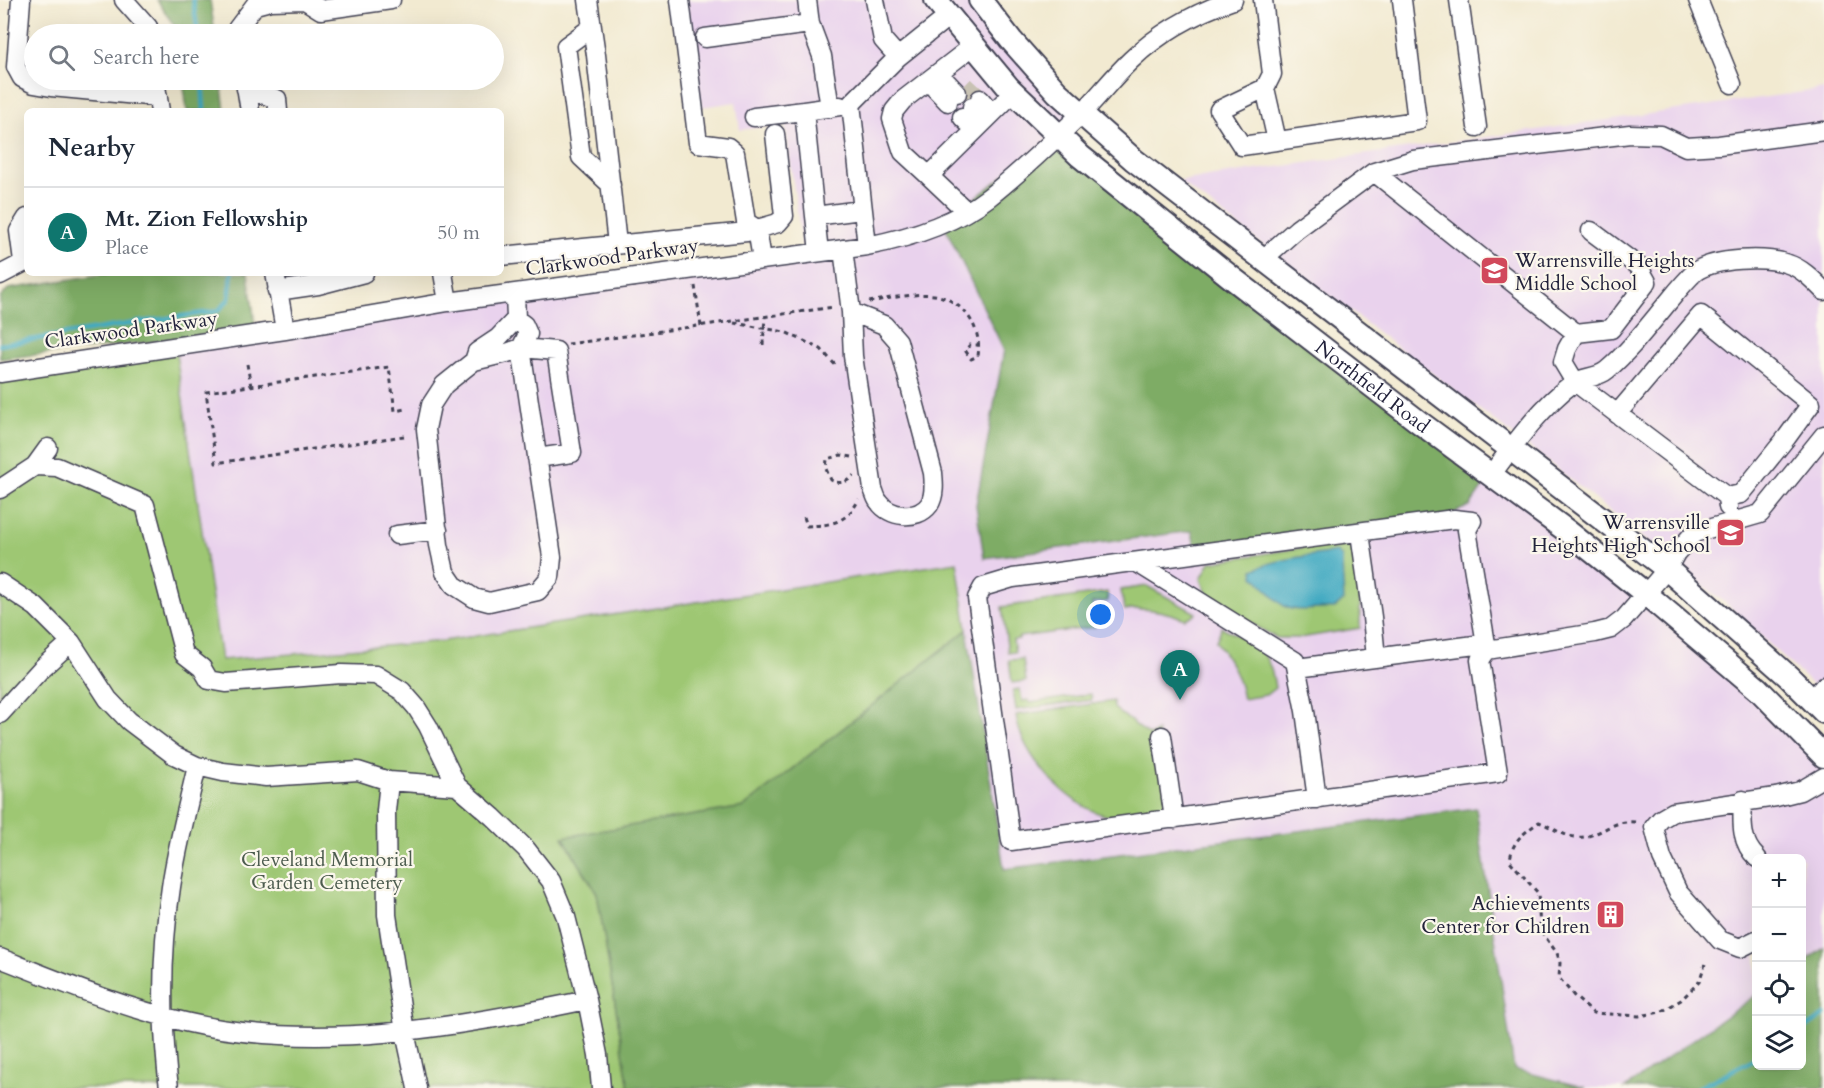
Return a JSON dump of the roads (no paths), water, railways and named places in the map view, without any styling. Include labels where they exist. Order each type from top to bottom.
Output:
[{"type":"main road","name":"Northfield Road","points":[[980,0],[1011,40],[1051,84],[1134,160],[1667,569],[1789,677],[1820,699]]},
{"type":"main road","name":"Northfield Road","points":[[943,8],[1014,93],[1057,135],[1232,278],[1419,422],[1567,531],[1646,594],[1758,689],[1824,756]]},
{"type":"street","points":[[21,0],[16,66],[24,79]]},
{"type":"street","points":[[124,0],[145,24]]},
{"type":"street","points":[[241,24],[255,5],[270,1],[305,0],[321,10],[391,0]]},
{"type":"street","points":[[588,0],[617,244]]},
{"type":"street","points":[[680,0],[698,143],[728,147],[735,153],[746,222],[757,229],[762,259]]},
{"type":"street","points":[[807,0],[810,24],[822,56],[830,108]]},
{"type":"street","points":[[875,0],[884,40],[898,57]]},
{"type":"street","points":[[1263,0],[1272,74],[1265,88],[1219,110],[1242,146],[1417,121],[1402,0]]},
{"type":"street","points":[[1459,0],[1477,127]]},
{"type":"street","points":[[1698,0],[1732,84]]},
{"type":"street","name":"Clarkwood Parkway","points":[[0,373],[285,330],[448,302],[898,240],[943,223],[988,198],[1081,113],[1147,46],[1185,21],[1228,1]]},
{"type":"street","points":[[754,117],[851,104],[943,8]]},
{"type":"street","points":[[705,38],[810,24]]},
{"type":"street","points":[[592,27],[566,46],[581,157],[611,185]]},
{"type":"street","points":[[966,211],[903,152],[892,119],[894,111],[903,100],[973,46]]},
{"type":"street","points":[[938,73],[957,93]]},
{"type":"street","points":[[1265,88],[1277,141]]},
{"type":"street","points":[[87,90],[158,96]]},
{"type":"street","points":[[247,90],[250,108]]},
{"type":"street","points":[[258,90],[277,99],[278,108]]},
{"type":"street","points":[[929,176],[975,112],[1014,93]]},
{"type":"street","points":[[851,104],[861,210],[867,246]]},
{"type":"street","points":[[804,111],[819,252]]},
{"type":"street","points":[[1262,260],[1297,230],[1374,172],[1413,160],[1630,134],[1661,135],[1686,147],[1719,145],[1824,131]]},
{"type":"street","points":[[504,256],[747,232],[778,223],[784,216],[775,134]]},
{"type":"street","points":[[1374,172],[1576,333],[1611,329],[1647,282],[1638,266],[1591,231]]},
{"type":"street","points":[[815,216],[861,210]]},
{"type":"street","points":[[24,224],[20,231],[24,255]]},
{"type":"street","points":[[843,249],[853,356],[873,489],[879,502],[888,510],[902,516],[917,513],[928,505],[934,489],[933,472],[898,341],[884,325],[850,307]]},
{"type":"street","points":[[1491,475],[1510,449],[1546,409],[1575,382],[1604,373],[1631,348],[1677,291],[1697,271],[1727,261],[1764,259],[1790,264],[1812,278],[1824,291]]},
{"type":"street","points":[[0,275],[24,262]]},
{"type":"street","points":[[285,330],[276,282],[318,285],[352,276]]},
{"type":"street","points":[[444,276],[448,302]]},
{"type":"street","points":[[474,361],[477,352],[498,338],[516,319],[515,293]]},
{"type":"street","points":[[1576,333],[1566,349],[1563,362],[1575,382],[1617,414],[1727,497],[1741,494],[1811,404],[1701,315],[1617,414]]},
{"type":"street","points":[[516,319],[524,325],[528,334],[520,348],[552,557],[550,577],[538,591],[489,602],[474,598],[454,585],[444,572],[426,429],[430,405],[444,385],[474,361],[520,348],[556,351],[572,453],[537,458]]},
{"type":"street","points":[[1297,668],[1476,645],[1487,650],[1611,629],[1624,619],[1646,594],[1694,533],[1760,514],[1824,435]]},
{"type":"street","points":[[0,489],[35,466],[48,448]]},
{"type":"street","points":[[35,466],[57,467],[145,505],[184,654],[201,668],[208,680],[226,683],[341,674],[376,675],[402,691],[428,726],[457,786],[526,849],[551,881],[567,917],[598,1055],[601,1088]]},
{"type":"street","points":[[1727,497],[1728,522]]},
{"type":"street","points":[[1454,519],[1472,521],[1467,530],[1487,650],[1479,660],[1498,773],[1011,841],[977,598],[983,586],[1013,578],[1136,562],[1454,519]]},
{"type":"street","points":[[397,535],[438,530]]},
{"type":"street","points":[[1360,533],[1376,658]]},
{"type":"street","points":[[1136,562],[1260,637],[1295,661],[1317,799]]},
{"type":"street","points":[[0,583],[36,607],[71,642],[117,711],[174,755],[198,766],[223,772],[266,777],[358,771],[388,781],[457,786]]},
{"type":"street","points":[[0,714],[41,669],[71,642]]},
{"type":"street","points":[[1162,736],[1174,819]]},
{"type":"street","points":[[169,1088],[164,1016],[166,927],[171,886],[198,766]]},
{"type":"street","points":[[1752,942],[1740,948],[1720,940],[1678,892],[1662,858],[1654,827],[1661,819],[1673,812],[1800,791],[1824,777]]},
{"type":"street","points":[[388,781],[387,915],[405,1032],[417,1088]]},
{"type":"street","points":[[1743,800],[1742,826],[1748,850],[1752,854]]},
{"type":"street","points":[[0,958],[105,999],[164,1016],[217,1028],[248,1032],[321,1036],[405,1032],[513,1015],[587,1000]]},
{"type":"water","points":[[1337,552],[1342,557],[1344,600],[1334,609],[1297,610],[1286,607],[1254,576],[1253,570],[1272,563]]},
{"type":"waterway","points":[[193,0],[197,24]]},
{"type":"waterway","points":[[203,90],[204,108]]},
{"type":"waterway","points":[[0,345],[218,311],[229,299],[232,276]]},
{"type":"waterway","points":[[1806,1027],[1824,1015]]},
{"type":"waterway","points":[[1698,1088],[1752,1060]]},
{"type":"tunnel","points":[[965,85],[980,99]]},
{"type":"place","name":"Warrensville Heights Middle School","points":[[1494,271]]},
{"type":"place","name":"Warrensville Heights High School","points":[[1731,533]]},
{"type":"place","name":"Mt. Zion Fellowship","points":[[1180,700]]},
{"type":"place","name":"Achievements Center for Children","points":[[1611,914]]},
{"type":"park label","name":"Cleveland Memorial Garden Cemetery","points":[[327,870]]}]
